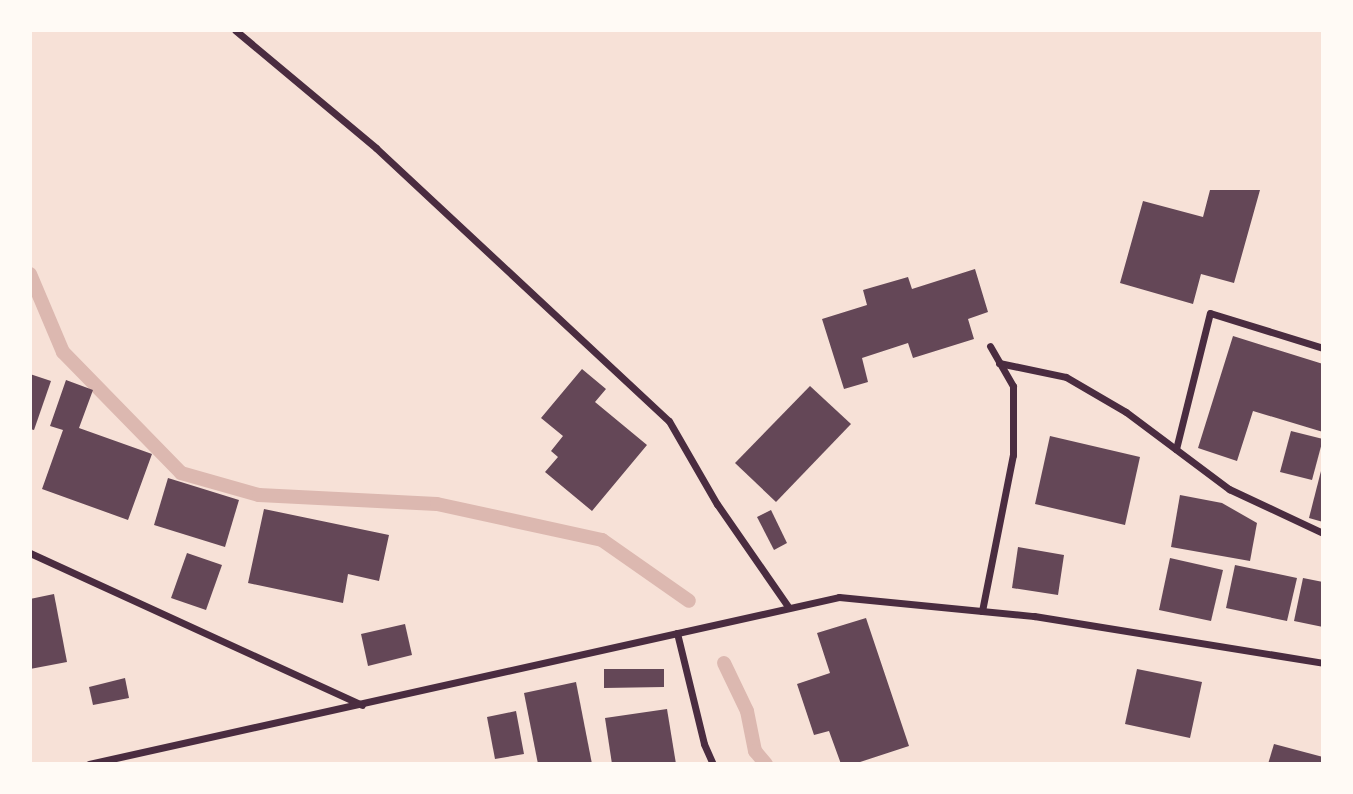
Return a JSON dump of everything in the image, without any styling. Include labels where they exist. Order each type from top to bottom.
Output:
[{"type":"street","points":[[235,30],[376,148],[669,421],[717,505],[789,608]]},
{"type":"street","points":[[1176,449],[1210,313],[1323,348]]},
{"type":"street","points":[[982,611],[1013,455],[1013,386],[990,346]]},
{"type":"street","points":[[999,363],[1066,377],[1126,412],[1229,489],[1323,533]]},
{"type":"street","points":[[30,553],[362,705]]},
{"type":"street","points":[[89,764],[839,597],[1034,616],[1323,663]]},
{"type":"street","points":[[677,633],[704,744],[713,764]]},
{"type":"building","points":[[1210,190],[1260,190],[1234,283],[1201,274],[1193,304],[1120,283],[1143,201],[1203,217]]},
{"type":"building","points":[[975,269],[988,312],[968,319],[974,339],[913,358],[908,343],[862,358],[868,382],[844,389],[822,319],[867,305],[863,290],[908,277],[912,289]]},
{"type":"building","points":[[1233,336],[1323,364],[1323,432],[1253,411],[1237,461],[1198,448]]},
{"type":"building","points":[[582,369],[606,389],[595,402],[647,445],[592,511],[545,472],[558,457],[551,451],[563,436],[541,418]]},
{"type":"building","points":[[30,374],[51,381],[34,430],[30,429]]},
{"type":"building","points":[[66,380],[93,390],[79,428],[152,454],[128,520],[42,489],[63,430],[50,426]]},
{"type":"building","points":[[810,386],[851,424],[776,502],[735,463]]},
{"type":"building","points":[[1291,431],[1323,439],[1312,480],[1280,472]]},
{"type":"building","points":[[1050,436],[1140,457],[1125,525],[1035,504]]},
{"type":"building","points":[[1323,467],[1323,522],[1309,518]]},
{"type":"building","points":[[168,478],[239,500],[225,547],[154,525]]},
{"type":"building","points":[[1180,495],[1222,503],[1257,523],[1250,561],[1171,547]]},
{"type":"building","points":[[264,509],[389,535],[379,581],[348,574],[343,603],[248,583]]},
{"type":"building","points":[[771,510],[787,543],[774,550],[757,517]]},
{"type":"building","points":[[1018,547],[1064,555],[1058,595],[1012,588]]},
{"type":"building","points":[[187,553],[222,565],[206,610],[171,598]]},
{"type":"building","points":[[1170,558],[1223,570],[1211,621],[1159,610]]},
{"type":"building","points":[[1235,565],[1297,578],[1287,621],[1226,608]]},
{"type":"building","points":[[1303,578],[1323,582],[1323,627],[1294,621]]},
{"type":"building","points":[[54,594],[67,662],[30,669],[30,599]]},
{"type":"building","points":[[866,618],[909,746],[854,764],[841,764],[829,731],[814,735],[797,684],[830,673],[817,633]]},
{"type":"building","points":[[405,624],[412,655],[368,666],[361,634]]},
{"type":"building","points":[[604,669],[664,669],[664,687],[604,688]]},
{"type":"building","points":[[1137,669],[1202,682],[1190,738],[1125,724]]},
{"type":"building","points":[[125,678],[129,698],[93,705],[89,687]]},
{"type":"building","points":[[576,682],[592,764],[538,764],[524,693]]},
{"type":"building","points":[[667,709],[676,764],[612,764],[605,718]]},
{"type":"building","points":[[516,711],[524,754],[495,759],[487,717]]},
{"type":"building","points":[[1274,744],[1323,757],[1323,764],[1268,764]]},
{"type":"waterway","points":[[30,274],[63,352],[181,473],[259,495],[437,504],[602,540],[689,601]]},
{"type":"waterway","points":[[724,663],[747,711],[755,751],[766,764]]}]
